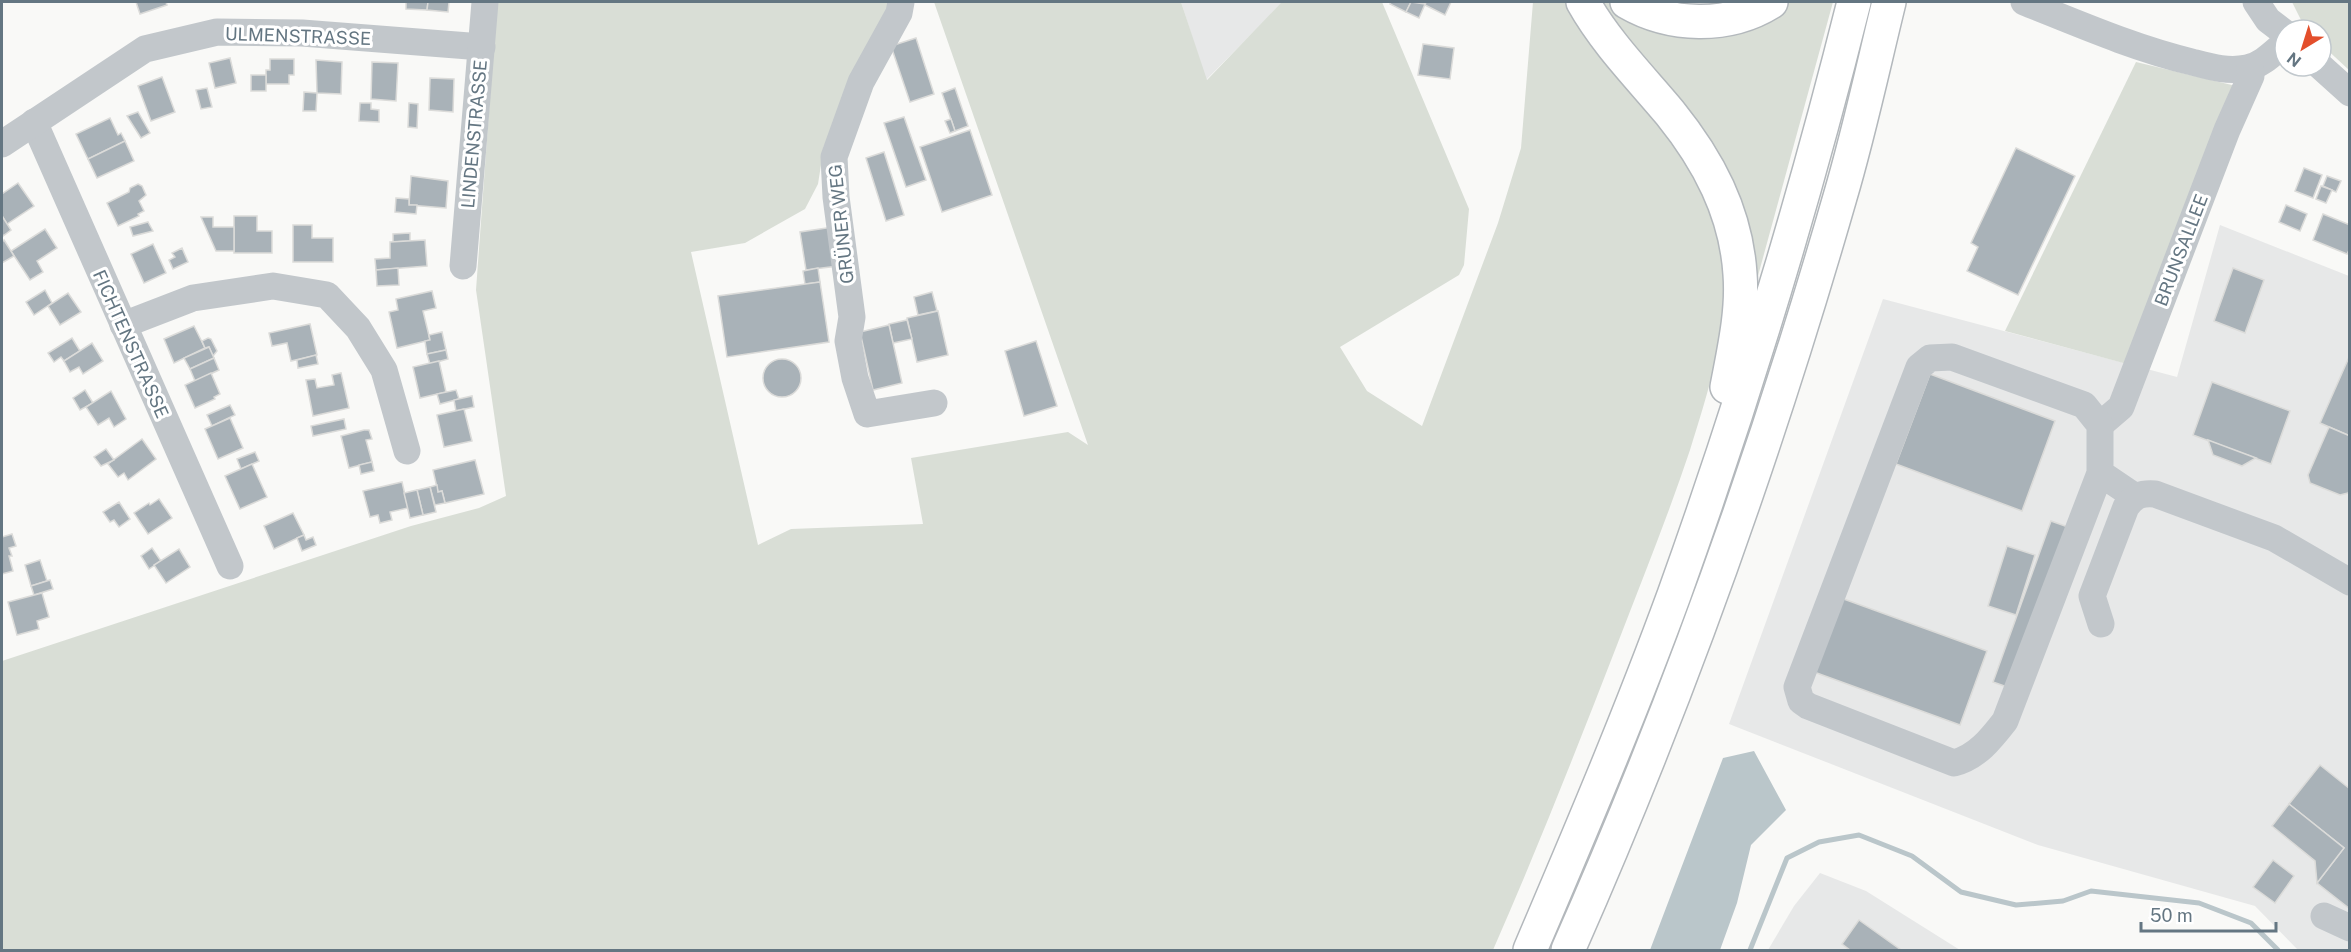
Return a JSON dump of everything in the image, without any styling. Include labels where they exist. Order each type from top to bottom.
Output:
[{"type":"highway","points":[[1583,2],[1606,38],[1698,150],[1717,183],[1730,218],[1737,251],[1740,299],[1729,376],[1705,459],[1667,568],[1673,598]]},
{"type":"highway","points":[[1627,2],[1656,15],[1700,22],[1741,16],[1771,2]]},
{"type":"highway","points":[[1530,951],[1574,849],[1673,598],[1722,459],[1764,327],[1833,85],[1854,2]]},
{"type":"highway","points":[[1568,951],[1636,794],[1703,620],[1789,366],[1841,195],[1889,2]]},
{"type":"street","name":"LINDENSTRASSE","points":[[463,266],[484,2]]},
{"type":"street","name":"GRÜNER WEG","points":[[901,2],[899,13],[861,82],[834,157],[836,197],[852,317],[848,341],[855,378],[867,414],[934,403]]},
{"type":"street","points":[[2024,2],[2154,53],[2219,69],[2250,68],[2273,53]]},
{"type":"street","points":[[2256,2],[2268,20],[2273,23]]},
{"type":"street","points":[[2273,2],[2280,18]]},
{"type":"street","name":"ULMENSTRASSE","points":[[2,144],[145,49],[217,32],[302,33],[482,47]]},
{"type":"street","name":"BRUNSALLEE","points":[[2100,425],[2121,407],[2227,130],[2252,76],[2250,68]]},
{"type":"street","points":[[2333,78],[2349,93]]},
{"type":"street","name":"FICHTENSTRASSE","points":[[34,122],[231,567]]},
{"type":"street","points":[[123,325],[193,298],[273,286],[327,295],[358,328],[384,370],[406,451]]},
{"type":"street","points":[[1952,357],[2084,405],[2100,425],[2100,473],[2006,722],[1986,744],[1966,760],[1954,763],[1808,706],[1801,701],[1797,687],[1919,367],[1930,358],[1952,357]]},
{"type":"street","points":[[2100,473],[2134,496]]},
{"type":"street","points":[[2100,624],[2092,596],[2126,507],[2134,496],[2144,493],[2155,494],[2274,538],[2349,580]]},
{"type":"street","points":[[2324,916],[2349,928]]},
{"type":"shaded area","points":[[497,2],[894,2],[824,146],[818,184],[805,209],[745,243],[691,252],[758,545],[791,529],[923,524],[911,458],[1068,432],[1088,445],[934,2],[1181,2],[1207,80],[1281,3],[1382,2],[1469,209],[1464,265],[1459,275],[1340,347],[1367,391],[1422,426],[1498,223],[1521,148],[1533,2],[1565,2],[1583,32],[1604,60],[1671,141],[1691,170],[1707,201],[1718,235],[1723,263],[1722,317],[1719,344],[1706,397],[1673,499],[1572,760],[1493,950],[2,950],[2,661],[411,526],[479,508],[506,496],[476,290]]},
{"type":"shaded area","points":[[1181,2],[1283,2],[1206,80]]},
{"type":"shaded area","points":[[1589,2],[1615,2],[1628,11],[1783,2],[1833,2],[1750,305],[1743,254]]},
{"type":"shaded area","points":[[2292,2],[2349,2],[2349,70],[2333,55],[2333,18],[2300,18]]},
{"type":"shaded area","points":[[2136,62],[2236,86],[2127,364],[2005,331]]},
{"type":"shaded area","points":[[2220,225],[2349,276],[2349,950],[2298,950],[2255,906],[2038,845],[1729,724],[1883,299],[2177,377]]},
{"type":"shaded area","points":[[1754,751],[1786,810],[1751,845],[1737,903],[1720,950],[1650,950],[1723,758]]},
{"type":"shaded area","points":[[1820,873],[1866,891],[1960,950],[1768,950],[1794,906]]},
{"type":"building","points":[[136,2],[166,2],[167,5],[140,14]]},
{"type":"building","points":[[406,2],[428,2],[427,10],[406,9]]},
{"type":"building","points":[[428,2],[449,2],[448,12],[427,10]]},
{"type":"building","points":[[1391,2],[1411,2],[1406,12],[1390,4]]},
{"type":"building","points":[[1411,2],[1425,4],[1419,18],[1406,12]]},
{"type":"building","points":[[1426,2],[1451,2],[1445,15],[1425,5]]},
{"type":"building","points":[[916,38],[934,94],[910,102],[891,46]]},
{"type":"building","points":[[1423,44],[1454,48],[1450,79],[1418,75]]},
{"type":"building","points":[[230,58],[236,83],[215,88],[209,63]]},
{"type":"building","points":[[270,59],[294,59],[294,75],[289,75],[289,84],[266,84],[266,70],[270,70]]},
{"type":"building","points":[[316,60],[342,62],[341,94],[317,93]]},
{"type":"building","points":[[372,62],[398,63],[396,101],[371,99]]},
{"type":"building","points":[[251,75],[266,75],[266,91],[251,91]]},
{"type":"building","points":[[162,77],[175,112],[151,121],[138,86]]},
{"type":"building","points":[[430,78],[454,79],[453,112],[429,110]]},
{"type":"building","points":[[207,88],[212,107],[201,109],[196,90]]},
{"type":"building","points":[[955,88],[968,126],[955,131],[942,93]]},
{"type":"building","points":[[304,92],[317,93],[316,111],[303,111]]},
{"type":"building","points":[[360,103],[371,103],[371,109],[379,110],[379,122],[359,121]]},
{"type":"building","points":[[409,103],[418,104],[417,128],[408,127]]},
{"type":"building","points":[[138,112],[150,133],[141,138],[127,116]]},
{"type":"building","points":[[904,117],[926,180],[906,187],[884,123]]},
{"type":"building","points":[[110,118],[118,135],[121,133],[125,141],[88,159],[76,134]]},
{"type":"building","points":[[951,119],[955,131],[950,133],[945,121]]},
{"type":"building","points":[[970,130],[992,195],[942,212],[920,147]]},
{"type":"building","points":[[125,141],[134,161],[97,178],[88,159]]},
{"type":"building","points":[[2016,148],[2075,176],[2018,295],[1967,271],[1978,247],[1971,243]]},
{"type":"building","points":[[884,152],[904,215],[886,221],[866,158]]},
{"type":"building","points":[[2304,168],[2322,175],[2313,198],[2295,191]]},
{"type":"building","points":[[411,176],[448,181],[446,208],[409,205]]},
{"type":"building","points":[[2327,176],[2341,181],[2336,192],[2323,186]]},
{"type":"building","points":[[18,183],[34,206],[7,224],[2,216],[2,194]]},
{"type":"building","points":[[138,184],[142,186],[146,195],[139,201],[144,211],[138,214],[139,216],[118,226],[107,203],[129,192],[130,188]]},
{"type":"building","points":[[2321,186],[2332,190],[2326,203],[2316,199]]},
{"type":"building","points":[[396,198],[409,199],[409,205],[417,205],[416,214],[395,212]]},
{"type":"building","points":[[2286,205],[2307,214],[2300,231],[2279,222]]},
{"type":"building","points":[[2323,214],[2350,225],[2350,248],[2347,254],[2313,240]]},
{"type":"building","points":[[2,216],[11,230],[3,236],[2,233]]},
{"type":"building","points":[[234,216],[257,216],[257,231],[272,231],[272,253],[234,253]]},
{"type":"building","points":[[201,217],[213,217],[213,227],[234,227],[234,251],[216,251]]},
{"type":"building","points":[[148,222],[153,231],[133,236],[130,227]]},
{"type":"building","points":[[293,225],[312,225],[312,238],[333,238],[333,262],[293,262]]},
{"type":"building","points":[[833,227],[838,266],[806,270],[800,232]]},
{"type":"building","points":[[45,229],[57,248],[37,261],[43,272],[30,280],[11,251]]},
{"type":"building","points":[[410,233],[410,241],[393,242],[393,234]]},
{"type":"building","points":[[4,240],[14,256],[2,263],[2,242]]},
{"type":"building","points":[[425,240],[427,266],[376,270],[375,259],[390,258],[390,242]]},
{"type":"building","points":[[153,244],[166,273],[144,283],[131,254]]},
{"type":"building","points":[[182,248],[188,262],[173,269],[169,260],[175,257],[172,253]]},
{"type":"building","points":[[398,268],[399,285],[377,286],[376,270]]},
{"type":"building","points":[[818,268],[820,282],[805,284],[803,271]]},
{"type":"building","points":[[2233,268],[2264,280],[2245,333],[2214,321]]},
{"type":"building","points":[[820,282],[829,342],[727,357],[718,296]]},
{"type":"building","points":[[45,290],[52,303],[34,315],[26,302]]},
{"type":"building","points":[[432,291],[436,308],[423,311],[430,340],[397,348],[389,312],[398,310],[396,299]]},
{"type":"building","points":[[932,292],[937,311],[918,315],[914,297]]},
{"type":"building","points":[[68,293],[81,312],[60,325],[48,306]]},
{"type":"building","points":[[938,311],[948,355],[917,362],[907,318]]},
{"type":"building","points":[[907,320],[912,339],[893,343],[889,324]]},
{"type":"building","points":[[310,324],[317,355],[291,361],[287,343],[272,346],[269,333]]},
{"type":"building","points":[[889,325],[902,383],[873,390],[860,332]]},
{"type":"building","points":[[194,326],[205,348],[174,363],[164,339]]},
{"type":"building","points":[[442,332],[446,350],[427,354],[425,341],[430,340],[429,335]]},
{"type":"building","points":[[72,338],[80,351],[64,361],[61,357],[54,362],[48,353]]},
{"type":"building","points":[[211,339],[217,351],[213,356],[209,347],[205,348],[202,341]]},
{"type":"building","points":[[1036,341],[1057,406],[1024,416],[1005,351]]},
{"type":"building","points":[[92,343],[103,361],[83,374],[79,367],[70,372],[64,361]]},
{"type":"building","points":[[209,347],[214,358],[190,369],[184,358]]},
{"type":"building","points":[[446,350],[448,359],[430,364],[427,354]]},
{"type":"building","points":[[316,355],[318,364],[298,368],[297,360]]},
{"type":"building","points":[[2350,355],[2350,436],[2320,423]]},
{"type":"building","points":[[214,358],[219,370],[195,381],[190,369]]},
{"type":"building","points":[[782,359],[789,360],[795,365],[800,371],[800,385],[795,391],[789,396],[782,397],[775,396],[769,391],[764,385],[763,378],[764,371],[769,365],[775,360]]},
{"type":"building","points":[[439,361],[446,392],[420,398],[413,367]]},
{"type":"building","points":[[211,373],[220,394],[214,397],[215,399],[195,408],[185,385]]},
{"type":"building","points":[[341,373],[349,408],[313,416],[306,380],[315,379],[317,388],[334,385],[332,375]]},
{"type":"building","points":[[1930,374],[2055,421],[2022,511],[1896,464]]},
{"type":"building","points":[[2212,382],[2290,411],[2271,464],[2193,435]]},
{"type":"building","points":[[85,390],[93,403],[80,410],[73,398]]},
{"type":"building","points":[[456,390],[459,399],[440,404],[437,394]]},
{"type":"building","points":[[111,391],[126,419],[114,427],[109,418],[98,425],[86,407]]},
{"type":"building","points":[[472,396],[474,407],[456,411],[454,400]]},
{"type":"building","points":[[230,405],[235,415],[212,426],[207,415]]},
{"type":"building","points":[[464,409],[472,441],[444,447],[437,415]]},
{"type":"building","points":[[230,418],[243,448],[218,459],[205,429]]},
{"type":"building","points":[[344,419],[346,429],[313,436],[311,426]]},
{"type":"building","points":[[2329,427],[2350,436],[2350,489],[2348,493],[2340,495],[2310,483],[2308,475]]},
{"type":"building","points":[[369,430],[372,439],[366,440],[372,462],[349,468],[341,436]]},
{"type":"building","points":[[142,439],[156,459],[128,480],[124,473],[118,477],[108,464]]},
{"type":"building","points":[[2208,440],[2256,458],[2242,466],[2213,455]]},
{"type":"building","points":[[106,449],[114,460],[101,466],[94,457]]},
{"type":"building","points":[[255,452],[259,461],[241,469],[237,459]]},
{"type":"building","points":[[475,460],[484,494],[445,503],[442,491],[438,492],[433,470]]},
{"type":"building","points":[[372,462],[374,471],[361,474],[359,465]]},
{"type":"building","points":[[252,464],[267,497],[240,509],[225,476]]},
{"type":"building","points":[[402,482],[408,508],[390,512],[392,520],[380,523],[378,515],[370,517],[363,491]]},
{"type":"building","points":[[437,485],[438,492],[442,491],[445,503],[435,505],[430,487]]},
{"type":"building","points":[[430,487],[436,512],[423,515],[417,490]]},
{"type":"building","points":[[417,490],[423,515],[410,518],[404,493]]},
{"type":"building","points":[[159,499],[172,518],[148,534],[134,513]]},
{"type":"building","points":[[119,502],[130,519],[119,527],[114,520],[110,522],[103,512]]},
{"type":"building","points":[[293,513],[304,535],[274,549],[264,526]]},
{"type":"building","points":[[2051,521],[2068,527],[2010,688],[1993,682]]},
{"type":"building","points":[[12,534],[16,546],[9,548],[13,571],[2,574],[2,537]]},
{"type":"building","points":[[304,535],[306,540],[313,537],[316,545],[302,551],[297,538]]},
{"type":"building","points":[[2007,546],[2035,555],[2016,615],[1988,606]]},
{"type":"building","points":[[152,548],[161,561],[149,569],[141,556]]},
{"type":"building","points":[[179,549],[190,567],[166,583],[154,565]]},
{"type":"building","points":[[40,560],[47,581],[31,586],[25,565]]},
{"type":"building","points":[[50,580],[53,589],[34,595],[31,586]]},
{"type":"building","points":[[42,593],[49,617],[37,621],[39,629],[17,635],[8,602]]},
{"type":"building","points":[[1841,598],[1987,651],[1960,725],[1814,672]]},
{"type":"building","points":[[2320,765],[2350,789],[2350,909],[2317,883],[2344,848],[2289,804]]},
{"type":"building","points":[[2289,804],[2344,848],[2317,883],[2315,861],[2272,826]]},
{"type":"building","points":[[2273,860],[2294,876],[2275,903],[2253,887]]},
{"type":"building","points":[[1859,920],[1901,950],[1850,950],[1842,944]]},
{"type":"waterway","points":[[1750,950],[1787,858],[1819,842],[1859,835],[1912,856],[1961,892],[2016,905],[2063,901],[2091,891],[2199,903],[2251,923],[2278,950]]}]
